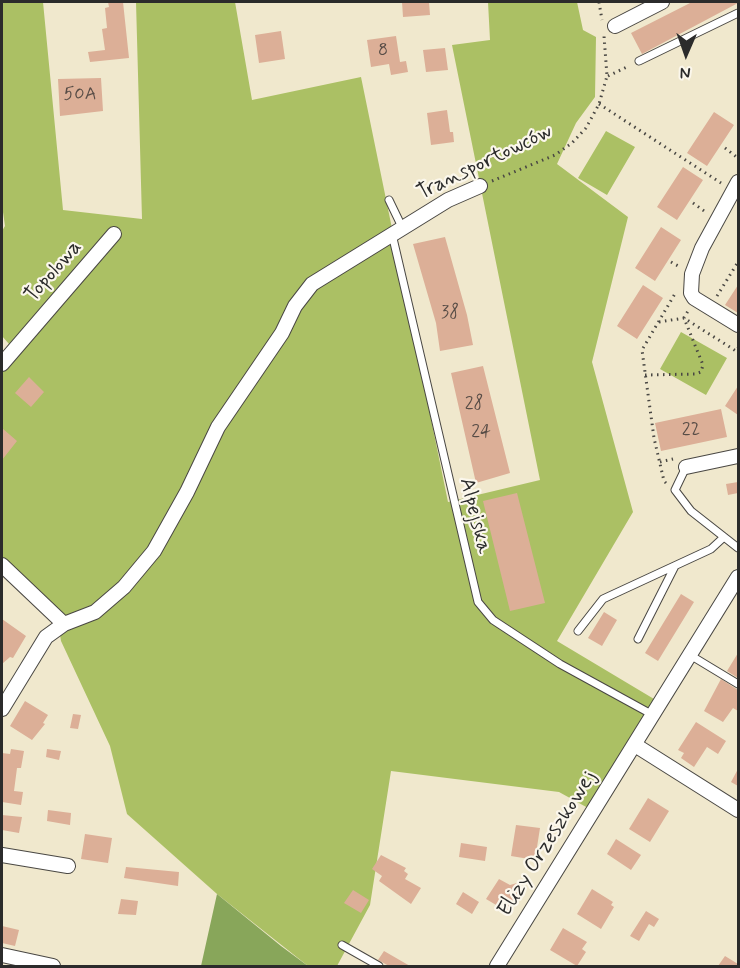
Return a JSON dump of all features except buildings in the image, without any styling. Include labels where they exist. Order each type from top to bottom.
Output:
[{"type":"street","points":[[607,26],[662,2]]},
{"type":"street","points":[[733,184],[702,248],[692,274],[691,293],[694,298],[738,325]]},
{"type":"street","name":"Transportowców","points":[[64,624],[95,612],[124,587],[154,550],[187,492],[218,427],[282,333],[295,306],[312,284],[448,200],[480,186]]},
{"type":"street","name":"Topolowa","points":[[2,364],[114,234]]},
{"type":"street","points":[[686,467],[738,456]]},
{"type":"street","points":[[2,565],[64,624],[46,636],[2,709]]},
{"type":"street","name":"Elizy Orzeszkowej","points":[[498,966],[738,577]]},
{"type":"street","points":[[635,745],[738,810]]},
{"type":"street","points":[[2,855],[68,866]]},
{"type":"street","points":[[2,955],[53,966]]},
{"type":"lane","points":[[639,61],[738,13]]},
{"type":"lane","name":"Alpejska","points":[[389,200],[478,602],[493,620],[560,664],[653,715]]},
{"type":"lane","points":[[686,467],[675,490],[691,511],[738,548]]},
{"type":"lane","points":[[578,631],[603,599],[711,549],[724,537]]},
{"type":"lane","points":[[638,639],[675,566]]},
{"type":"lane","points":[[690,655],[738,684]]},
{"type":"lane","points":[[342,945],[379,966]]},
{"type":"path","name":"Transportowców","points":[[480,186],[555,155],[572,143],[586,128],[599,105],[607,76],[607,26],[599,2]]},
{"type":"path","points":[[607,76],[639,61]]},
{"type":"path","points":[[599,105],[733,184]]},
{"type":"path","points":[[725,147],[738,158]]},
{"type":"path","points":[[693,202],[711,215]]},
{"type":"path","points":[[709,307],[738,262]]},
{"type":"path","points":[[675,490],[664,481],[654,438],[642,350],[682,284]]},
{"type":"path","points":[[684,318],[689,309]]},
{"type":"path","points":[[659,322],[684,318],[736,351],[738,348]]},
{"type":"path","points":[[645,375],[701,372],[703,365],[684,318]]},
{"type":"green space","points":[[2,2],[43,2],[63,210],[142,219],[136,2],[235,2],[252,100],[361,77],[448,502],[540,480],[452,45],[490,40],[488,2],[577,2],[583,30],[596,37],[595,97],[576,123],[557,164],[628,217],[592,362],[633,512],[557,641],[654,699],[588,808],[559,792],[391,771],[370,905],[337,966],[308,966],[217,894],[127,814],[110,746],[61,641],[59,628],[2,570],[2,354],[9,344],[2,336],[2,231],[5,226],[2,205]]},
{"type":"green space","points":[[606,131],[635,147],[607,195],[578,178]]},
{"type":"green space","points":[[681,332],[727,358],[706,395],[660,369]]},
{"type":"green space","points":[[217,894],[281,946],[308,966],[201,966]]}]
